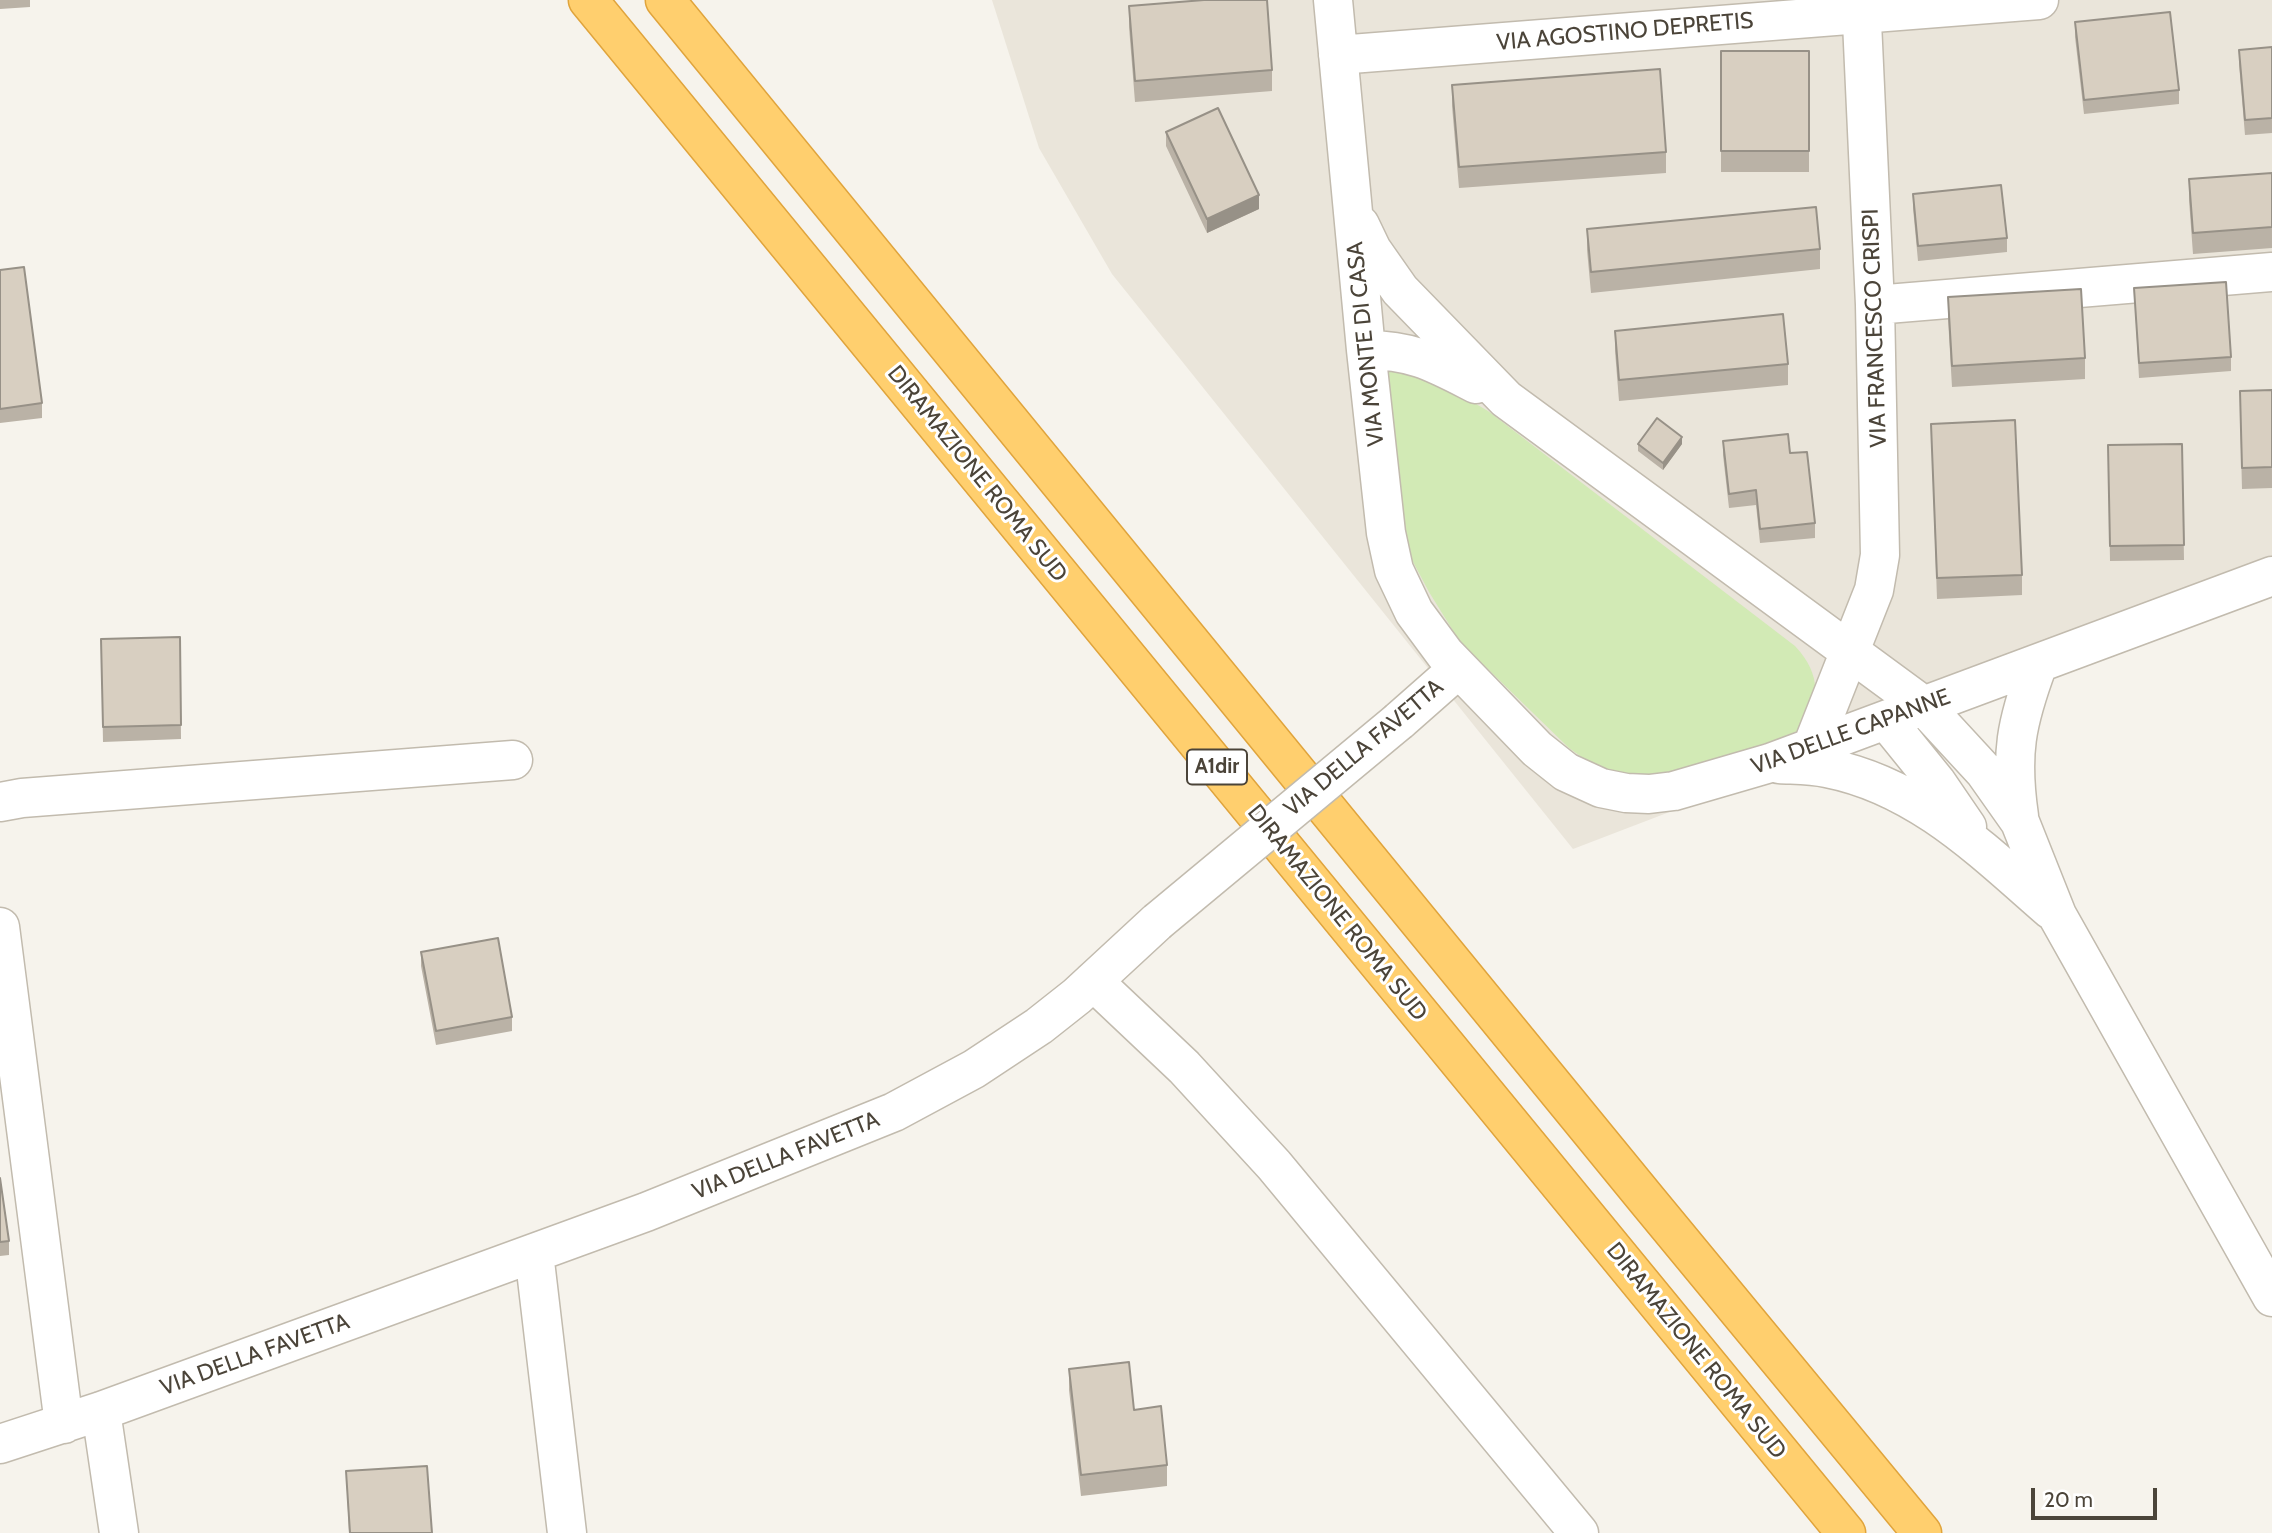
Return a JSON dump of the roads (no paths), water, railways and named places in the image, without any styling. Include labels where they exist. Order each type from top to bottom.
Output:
[{"type":"highway","name":"DIRAMAZIONE ROMA SUD","points":[[588,0],[1846,1533]]},
{"type":"highway","name":"A1dir","points":[[665,0],[1922,1533]]},
{"type":"street","name":"VIA MONTE DI CASA","points":[[1333,0],[1386,533],[1394,570],[1418,619],[1458,669]]},
{"type":"street","name":"VIA AGOSTINO DEPRETIS","points":[[1338,55],[1862,6],[2039,0]]},
{"type":"street","name":"VIA FRANCESCO CRISPI","points":[[1812,747],[1874,590],[1880,555],[1875,304],[1862,6]]},
{"type":"street","points":[[1353,199],[1366,238],[1390,278],[1506,399],[1924,706],[1984,771],[2020,822],[2057,915],[2272,1297]]},
{"type":"street","points":[[1875,304],[2272,272]]},
{"type":"street","points":[[1366,350],[1396,351],[1427,359],[1506,399]]},
{"type":"street","name":"VIA DELLE CAPANNE","points":[[1458,669],[1555,765],[1601,788],[1637,794],[1662,793],[1770,763],[2272,576]]},
{"type":"street","points":[[2020,822],[2014,780],[2015,745],[2024,703],[2038,664]]},
{"type":"street","name":"VIA DELLA FAVETTA","points":[[0,1444],[101,1411],[534,1253],[821,1143],[922,1099],[1017,1042],[1093,981],[1157,922],[1458,669]]},
{"type":"street","points":[[1886,720],[1942,790],[1976,845]]},
{"type":"street","points":[[0,802],[22,798],[513,760]]},
{"type":"street","points":[[1770,763],[1828,768],[1884,785],[1932,811],[2057,915]]},
{"type":"street","points":[[0,928],[64,1424]]},
{"type":"street","points":[[1093,981],[1184,1067],[1274,1165],[1576,1531]]},
{"type":"street","points":[[534,1253],[567,1533]]},
{"type":"street","points":[[101,1411],[119,1533]]}]
